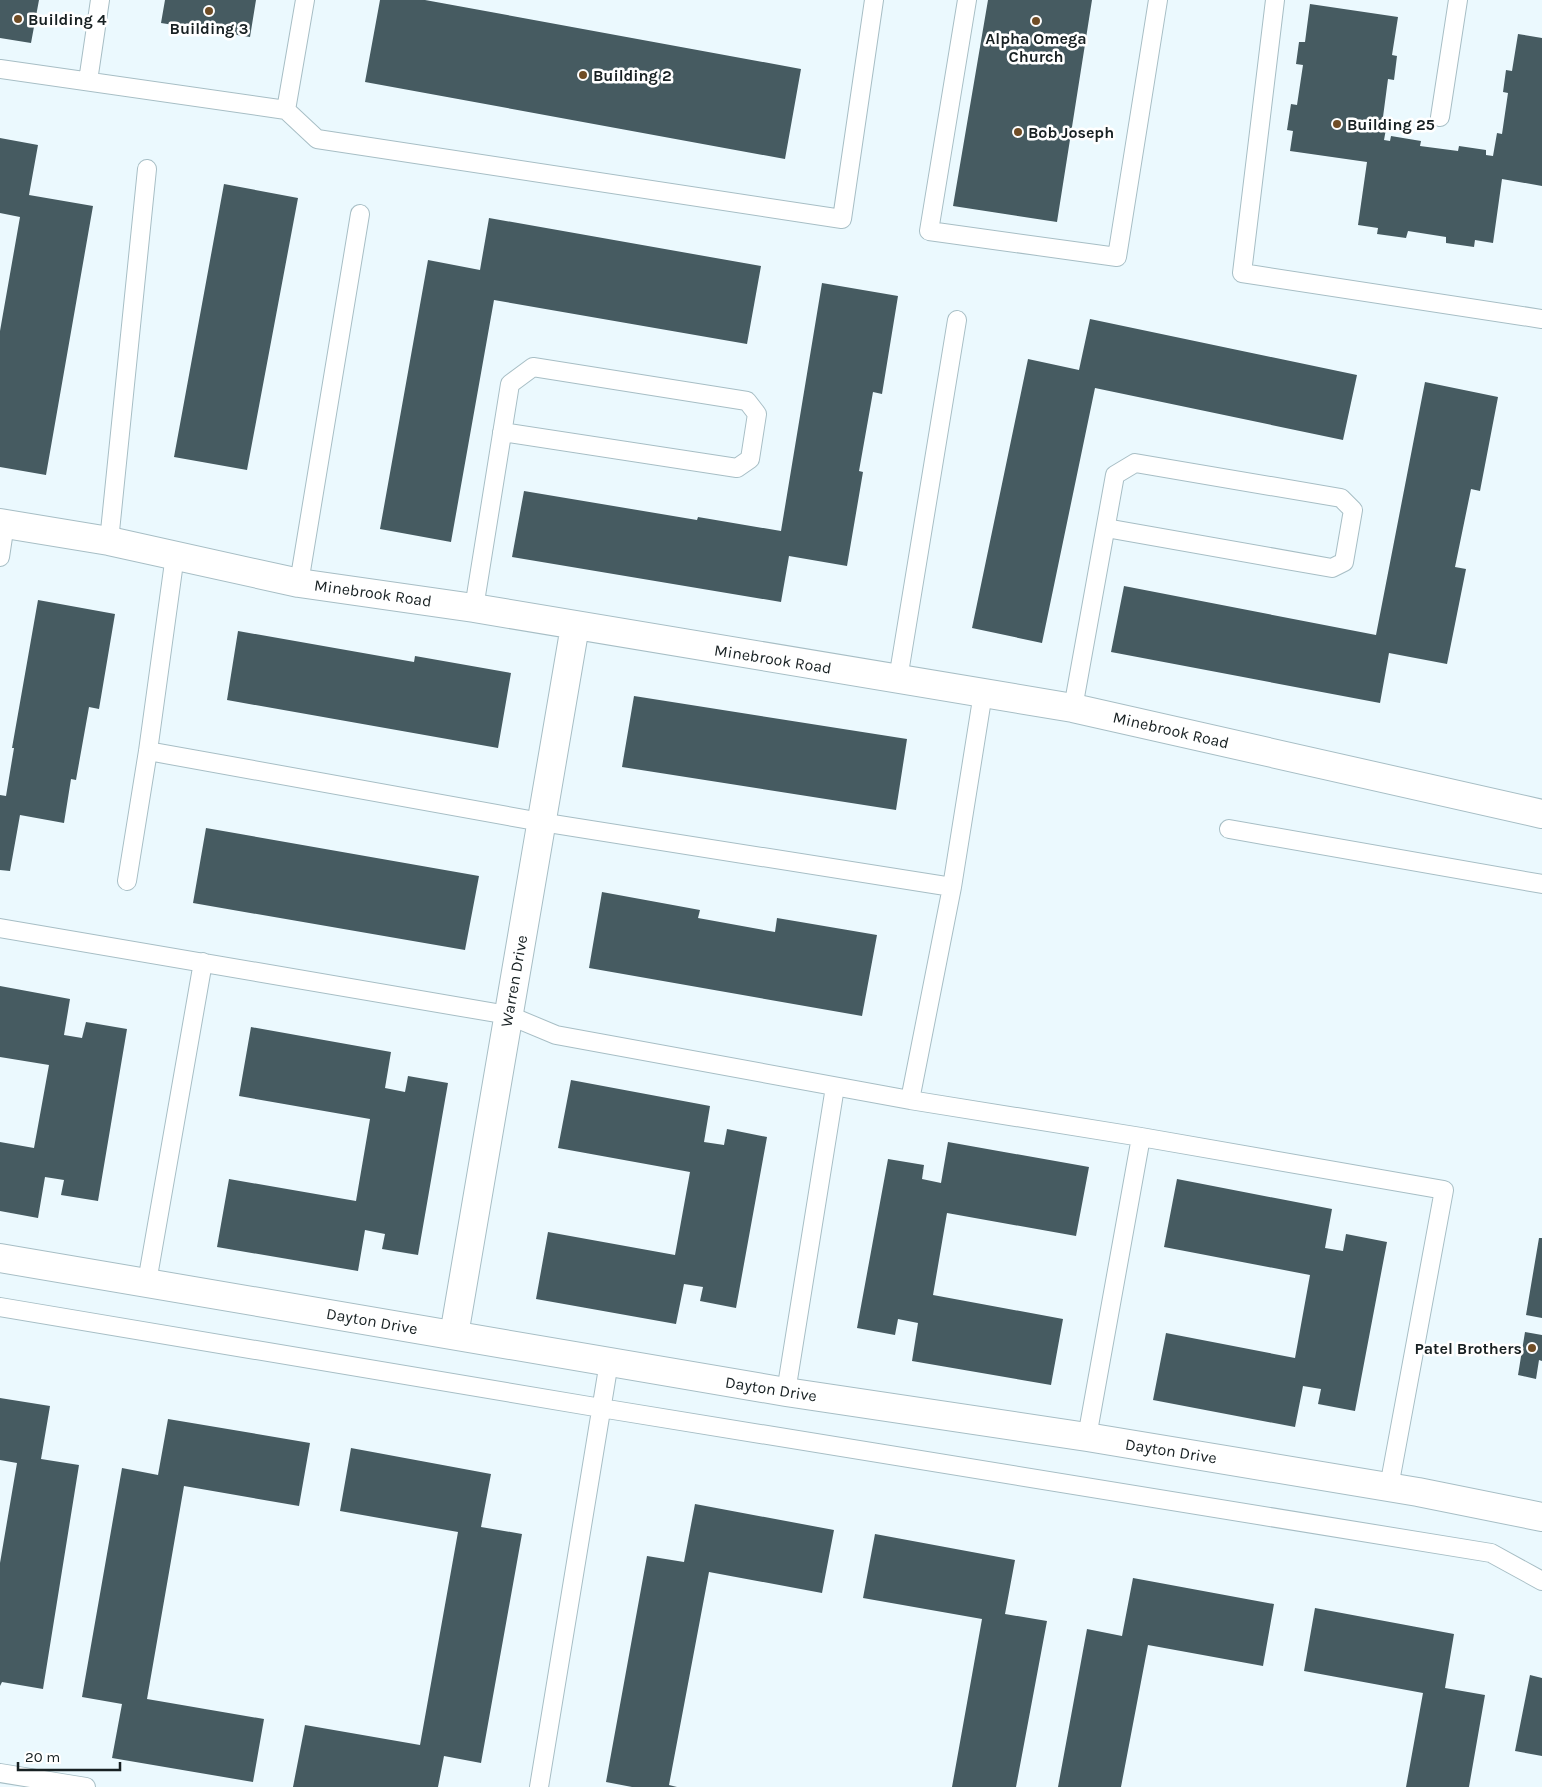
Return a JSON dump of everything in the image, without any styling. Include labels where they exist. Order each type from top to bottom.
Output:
[{"type":"street","name":"Minebrook Road","points":[[3,523],[109,541],[299,582],[474,608],[1073,708],[1542,814]]},
{"type":"street","name":"Warren Drive","points":[[454,1335],[575,626]]},
{"type":"street","name":"Dayton Drive","points":[[0,1258],[786,1392],[1087,1437],[1389,1487],[1542,1517]]},
{"type":"lane","points":[[88,81],[100,0]]},
{"type":"lane","points":[[286,110],[305,0]]},
{"type":"lane","points":[[0,69],[286,110],[317,139],[842,219],[874,0]]},
{"type":"lane","points":[[967,0],[929,231],[1117,257],[1158,0]]},
{"type":"lane","points":[[1275,0],[1242,273],[1542,319]]},
{"type":"lane","points":[[1440,117],[1458,0]]},
{"type":"lane","points":[[109,541],[147,169]]},
{"type":"lane","points":[[299,582],[360,214]]},
{"type":"lane","points":[[898,679],[957,320]]},
{"type":"lane","points":[[474,608],[502,432],[510,384],[533,367],[747,401],[757,414],[750,458],[737,468],[502,432]]},
{"type":"lane","points":[[1073,708],[1115,476],[1136,463],[1342,498],[1353,510],[1344,562],[1332,568],[1106,528]]},
{"type":"lane","points":[[0,557],[3,523]]},
{"type":"lane","points":[[127,881],[148,751],[175,555]]},
{"type":"lane","points":[[910,1100],[952,887],[983,694]]},
{"type":"lane","points":[[148,751],[541,822],[952,887]]},
{"type":"lane","points":[[1229,829],[1542,884]]},
{"type":"lane","points":[[0,928],[508,1015],[556,1035],[835,1087],[1141,1137],[1444,1190],[1389,1487]]},
{"type":"lane","points":[[147,1282],[203,962]]},
{"type":"lane","points":[[786,1392],[835,1087]]},
{"type":"lane","points":[[1087,1437],[1141,1137]]},
{"type":"lane","points":[[0,1307],[601,1408],[1491,1553],[1542,1582]]},
{"type":"lane","points":[[539,1787],[608,1362]]},
{"type":"lane","points":[[0,1772],[86,1787]]},
{"type":"building","name":"Building 4","points":[[0,0],[39,0],[31,43],[0,38]]},
{"type":"building","name":"Building 3","points":[[165,0],[256,0],[250,37],[161,23]]},
{"type":"building","name":"Building 2","points":[[380,0],[425,0],[801,69],[785,159],[365,82]]},
{"type":"building","name":"Bob Joseph","points":[[988,0],[1092,0],[1057,222],[953,206]]},
{"type":"building","name":"Building 25","points":[[1310,4],[1398,17],[1392,55],[1397,56],[1394,80],[1388,79],[1383,117],[1388,118],[1384,140],[1390,141],[1391,136],[1421,141],[1420,146],[1458,151],[1459,146],[1486,150],[1486,155],[1493,156],[1497,133],[1502,134],[1508,93],[1503,92],[1506,70],[1512,71],[1518,34],[1542,38],[1542,186],[1502,179],[1493,243],[1475,240],[1474,247],[1446,243],[1446,237],[1408,231],[1406,238],[1377,234],[1378,228],[1358,225],[1367,162],[1290,151],[1293,131],[1287,130],[1291,104],[1297,105],[1303,65],[1296,64],[1299,42],[1305,42]]},
{"type":"building","points":[[0,138],[38,145],[29,195],[93,206],[46,475],[0,467],[0,331],[20,217],[0,213]]},
{"type":"building","points":[[224,184],[298,198],[247,470],[174,457]]},
{"type":"building","points":[[489,218],[761,266],[747,344],[494,300],[451,542],[380,529],[428,260],[480,270]]},
{"type":"building","points":[[822,283],[898,296],[882,394],[873,392],[859,471],[863,472],[847,566],[789,556],[781,602],[512,557],[524,491],[697,520],[698,517],[781,531]]},
{"type":"building","points":[[1090,319],[1357,375],[1343,440],[1095,388],[1042,643],[972,628],[1028,359],[1079,370]]},
{"type":"building","points":[[1425,382],[1498,397],[1480,491],[1471,489],[1455,567],[1466,569],[1447,664],[1389,653],[1380,703],[1111,652],[1124,586],[1376,635]]},
{"type":"building","points":[[38,600],[115,614],[99,709],[89,707],[76,780],[71,779],[64,823],[20,815],[10,871],[0,870],[0,795],[6,796],[14,748],[12,748]]},
{"type":"building","points":[[238,631],[414,662],[415,656],[511,673],[498,748],[227,700]]},
{"type":"building","points":[[634,696],[907,739],[896,810],[622,767]]},
{"type":"building","points":[[206,828],[479,876],[465,950],[193,903]]},
{"type":"building","points":[[602,892],[700,910],[698,918],[775,932],[777,918],[877,935],[862,1016],[589,968]]},
{"type":"building","points":[[0,986],[70,999],[64,1035],[82,1038],[86,1022],[127,1029],[98,1201],[61,1195],[64,1180],[45,1177],[38,1218],[0,1211],[0,1142],[34,1148],[49,1065],[0,1057]]},
{"type":"building","points":[[251,1027],[391,1052],[385,1088],[405,1092],[408,1076],[448,1083],[418,1255],[382,1249],[385,1234],[365,1230],[358,1271],[217,1247],[229,1179],[356,1201],[370,1119],[239,1096]]},
{"type":"building","points":[[571,1080],[710,1106],[704,1142],[724,1145],[727,1129],[767,1137],[736,1308],[700,1301],[703,1287],[684,1284],[676,1324],[536,1299],[548,1232],[675,1255],[690,1172],[558,1148]]},
{"type":"building","points":[[948,1142],[1089,1167],[1076,1236],[947,1213],[933,1295],[1063,1319],[1051,1385],[912,1361],[918,1323],[898,1319],[895,1335],[857,1328],[888,1159],[924,1165],[922,1179],[941,1183]]},
{"type":"building","points":[[1177,1179],[1332,1209],[1325,1248],[1343,1251],[1346,1234],[1387,1242],[1355,1411],[1318,1404],[1321,1389],[1303,1386],[1295,1427],[1153,1400],[1166,1333],[1295,1358],[1310,1275],[1164,1247]]},
{"type":"building","name":"Patel Brothers","points":[[1539,1238],[1542,1238],[1542,1318],[1526,1315]]},
{"type":"building","name":"Patel Brothers","points":[[1525,1332],[1542,1335],[1542,1361],[1539,1360],[1536,1379],[1518,1375]]},
{"type":"building","points":[[0,1398],[50,1406],[41,1459],[79,1465],[43,1689],[2,1682],[0,1686],[0,1563],[17,1463],[0,1460]]},
{"type":"building","points":[[168,1419],[310,1443],[299,1506],[184,1486],[147,1699],[264,1719],[253,1782],[112,1758],[122,1704],[82,1697],[122,1468],[158,1475]]},
{"type":"building","points":[[351,1448],[491,1474],[481,1527],[522,1534],[481,1763],[444,1756],[438,1787],[293,1787],[305,1725],[420,1745],[458,1532],[340,1511]]},
{"type":"building","points":[[695,1504],[834,1530],[822,1593],[709,1572],[669,1785],[677,1787],[632,1787],[606,1782],[647,1556],[684,1562]]},
{"type":"building","points":[[875,1534],[1015,1560],[1005,1614],[1047,1621],[1016,1787],[952,1787],[982,1619],[863,1598]]},
{"type":"building","points":[[1133,1578],[1274,1604],[1263,1666],[1148,1645],[1121,1787],[1058,1787],[1087,1629],[1122,1636]]},
{"type":"building","points":[[1315,1608],[1454,1634],[1445,1688],[1485,1695],[1469,1787],[1406,1787],[1423,1693],[1304,1671]]},
{"type":"building","points":[[1530,1675],[1542,1678],[1542,1756],[1515,1751]]},
{"type":"place","name":"Building 3","points":[[209,11]]},
{"type":"place","name":"Building 4","points":[[18,19]]},
{"type":"place","name":"Alpha Omega Church","points":[[1036,21]]},
{"type":"place","name":"Building 2","points":[[583,75]]},
{"type":"place","name":"Building 25","points":[[1337,124]]},
{"type":"place","name":"Bob Joseph","points":[[1018,132]]},
{"type":"place","name":"Patel Brothers","points":[[1532,1348]]}]
